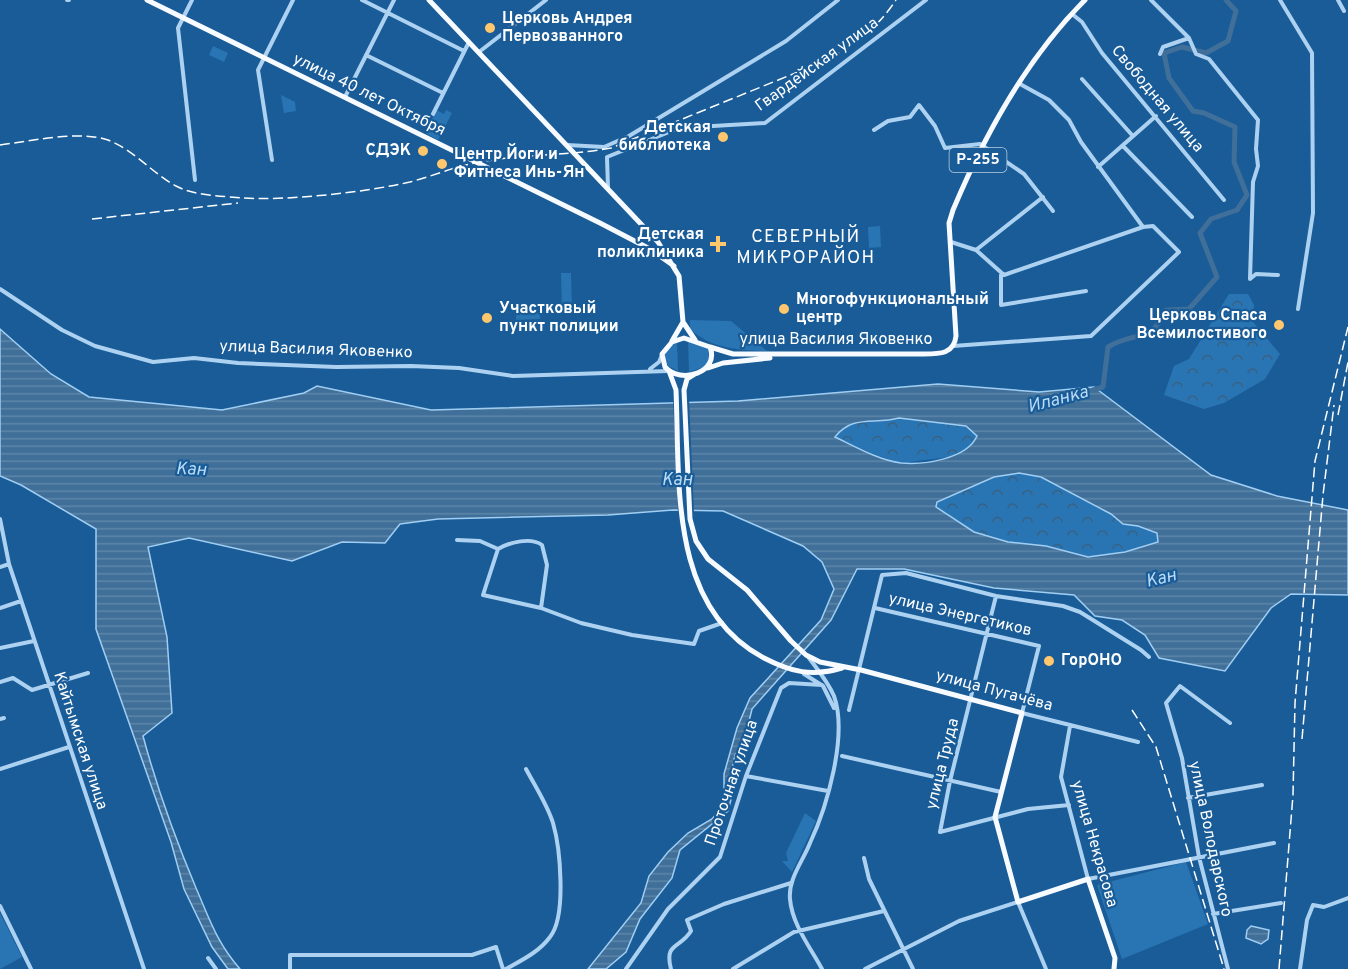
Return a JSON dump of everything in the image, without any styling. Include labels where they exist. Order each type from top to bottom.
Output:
[{"type":"main road","name":"улица 40 лет Октября","points":[[147,0],[644,246],[674,266]]},
{"type":"main road","points":[[429,0],[645,228],[679,276],[683,321],[695,340]]},
{"type":"main road","name":"Р-255","points":[[953,346],[956,336],[949,223],[953,210],[984,147],[1020,84],[1071,14],[1085,0]]},
{"type":"main road","points":[[644,246],[645,228]]},
{"type":"main road","points":[[683,321],[672,342],[662,354],[663,363],[669,371],[676,390],[682,520],[696,583],[722,623],[740,642],[775,663],[804,674],[822,674],[843,668]]},
{"type":"main road","points":[[672,342],[684,338],[710,346],[712,362],[687,379],[684,390],[690,519],[696,541],[704,555],[747,591],[791,641],[807,655],[843,668]]},
{"type":"main road","name":"улица Василия Яковенко","points":[[710,346],[733,354],[788,356],[944,353],[953,346]]},
{"type":"main road","points":[[701,370],[723,363],[788,356]]},
{"type":"main road","points":[[669,371],[680,376],[694,374]]},
{"type":"main road","name":"улица Пугачёва","points":[[843,668],[861,670],[1022,713]]},
{"type":"main road","points":[[1022,713],[996,817],[1018,902],[1088,879]]},
{"type":"main road","name":"улица Некрасова","points":[[1088,879],[1115,958],[1113,969]]},
{"type":"street","points":[[192,0],[178,28],[195,180]]},
{"type":"street","points":[[272,160],[258,70],[293,0]]},
{"type":"street","points":[[362,0],[464,51]]},
{"type":"street","points":[[344,98],[394,0]]},
{"type":"street","points":[[479,52],[546,0]]},
{"type":"street","points":[[566,145],[604,147],[629,136],[786,40],[838,0]]},
{"type":"street","name":"Гвардейская улица","points":[[608,189],[608,157],[679,128],[765,123],[926,0]]},
{"type":"street","points":[[1151,0],[1189,38],[1194,51],[1209,59],[1258,120],[1256,148],[1258,166],[1253,182],[1250,279],[1256,274],[1278,275]]},
{"type":"street","points":[[1280,0],[1312,53],[1313,213],[1298,309]]},
{"type":"street","points":[[1340,0],[1344,11]]},
{"type":"street","name":"Свободная улица","points":[[1071,14],[1082,22],[1102,53],[1224,200]]},
{"type":"street","points":[[1160,54],[1163,47],[1189,38]]},
{"type":"street","points":[[433,114],[469,41]]},
{"type":"street","points":[[366,55],[443,93]]},
{"type":"street","points":[[1082,79],[1132,135]]},
{"type":"street","points":[[1001,275],[1143,227],[1098,167],[1070,120],[1049,100],[1020,84]]},
{"type":"street","points":[[874,130],[888,121],[910,117],[919,105],[935,126],[945,147],[980,144],[1024,174],[1053,211]]},
{"type":"street","points":[[1098,167],[1156,116]]},
{"type":"street","points":[[1123,146],[1192,217]]},
{"type":"street","points":[[976,250],[1043,196]]},
{"type":"street","name":"улица Василия Яковенко","points":[[953,346],[1092,336],[1179,252],[1153,226],[1143,227]]},
{"type":"street","points":[[951,242],[976,250],[990,261],[1001,275],[1001,305],[1086,291]]},
{"type":"street","name":"улица Василия Яковенко","points":[[0,289],[62,330],[95,346],[153,362],[194,358],[238,363],[336,367],[411,366],[459,368],[513,376],[669,371]]},
{"type":"street","points":[[648,370],[654,367],[662,354]]},
{"type":"street","name":"Кайтымская улица","points":[[0,519],[9,564],[144,969]]},
{"type":"street","points":[[457,540],[480,541],[498,549]]},
{"type":"street","points":[[540,608],[547,565],[542,545],[528,542],[507,543],[498,549],[483,595],[540,608],[581,623],[632,635],[694,644],[699,631],[722,623]]},
{"type":"street","points":[[0,567],[9,564]]},
{"type":"street","points":[[849,710],[861,670],[882,575],[906,573],[996,596],[1063,606],[1080,612],[1149,657]]},
{"type":"street","name":"улица Труда","points":[[996,596],[950,781],[940,832],[996,817]]},
{"type":"street","points":[[0,608],[21,601]]},
{"type":"street","name":"улица Энергетиков","points":[[875,608],[1039,646],[1022,713]]},
{"type":"street","points":[[0,648],[34,640]]},
{"type":"street","points":[[807,655],[822,674],[833,696],[838,720],[838,739],[828,791],[814,836],[791,883],[790,900],[800,930],[822,969]]},
{"type":"street","points":[[0,682],[13,678],[32,690],[88,674]]},
{"type":"street","points":[[804,674],[822,685],[830,696],[838,720]]},
{"type":"street","name":"Проточная улица","points":[[626,969],[668,909],[720,857],[746,776],[781,688],[789,683],[822,685]]},
{"type":"street","name":"улица Володарского","points":[[1228,969],[1199,857],[1182,758],[1168,714],[1167,703],[1180,686],[1230,723]]},
{"type":"street","name":"улица Пугачёва","points":[[1022,713],[1137,742]]},
{"type":"street","name":"улица Некрасова","points":[[1070,726],[1061,777],[1088,879]]},
{"type":"street","points":[[0,769],[69,747]]},
{"type":"street","points":[[842,756],[1001,792]]},
{"type":"street","points":[[290,969],[290,955],[472,954],[496,947],[504,969],[532,954],[552,935],[560,906],[557,842],[552,821],[526,769]]},
{"type":"street","points":[[746,776],[828,791]]},
{"type":"street","points":[[1188,798],[1262,785]]},
{"type":"street","points":[[996,817],[1028,809],[1069,805]]},
{"type":"street","points":[[1088,879],[1274,843]]},
{"type":"street","points":[[864,858],[868,879],[913,969]]},
{"type":"street","points":[[671,969],[669,951],[690,934],[687,920],[724,904],[791,883]]},
{"type":"street","points":[[1300,969],[1307,920],[1312,905],[1324,907],[1348,898]]},
{"type":"street","points":[[865,969],[959,921],[1018,902],[1046,969]]},
{"type":"street","points":[[1213,914],[1281,903]]},
{"type":"street","points":[[0,906],[31,969]]},
{"type":"street","points":[[733,969],[794,932],[884,911]]},
{"type":"street","points":[[208,958],[216,969]]},
{"type":"green space","points":[[213,46],[228,53],[224,62],[209,55]]},
{"type":"green space","points":[[281,95],[295,102],[296,111],[284,113]]},
{"type":"green space","points":[[436,110],[444,114],[446,110],[452,113],[438,140],[425,133]]},
{"type":"green space","points":[[880,226],[881,247],[869,248],[868,227]]},
{"type":"green space","points":[[561,273],[571,273],[572,310],[562,311]]},
{"type":"green space","points":[[1229,294],[1248,294],[1254,305],[1253,322],[1280,354],[1265,379],[1224,403],[1204,409],[1164,395],[1174,366],[1189,359]]},
{"type":"green space","points":[[540,311],[540,319],[516,320],[516,312]]},
{"type":"green space","points":[[690,320],[731,321],[767,351],[736,349],[707,341],[690,329]]},
{"type":"green space","points":[[688,340],[708,348],[711,358],[704,367],[689,372]]},
{"type":"green space","points":[[677,342],[678,371],[668,366],[664,355],[669,347]]},
{"type":"green space","points":[[899,418],[966,426],[977,436],[973,445],[957,456],[901,463],[864,451],[834,437],[842,430],[857,423]]},
{"type":"green space","points":[[1019,473],[1041,477],[1111,514],[1123,524],[1138,526],[1157,533],[1158,542],[1125,552],[1088,557],[1046,546],[1008,542],[974,532],[936,507],[937,502],[994,477]]},
{"type":"green space","points":[[805,813],[816,821],[792,872],[782,861],[788,861],[786,853]]},
{"type":"green space","points":[[1186,862],[1208,924],[1122,959],[1097,885]]},
{"type":"green space","points":[[0,913],[22,957],[0,969]]},
{"type":"water","name":"Кан","points":[[0,329],[51,374],[89,397],[222,410],[304,393],[317,386],[431,410],[738,401],[938,384],[1039,392],[1094,387],[1211,475],[1277,496],[1348,510],[1348,595],[1291,594],[1271,608],[1225,671],[1159,658],[1145,635],[1122,620],[1095,616],[1074,595],[994,588],[904,569],[857,569],[831,620],[752,709],[744,742],[735,755],[731,774],[733,792],[728,811],[680,850],[672,878],[640,919],[626,952],[606,969],[588,969],[641,903],[649,876],[668,852],[688,833],[712,819],[724,805],[724,774],[737,728],[750,698],[821,620],[834,589],[822,562],[803,546],[723,511],[673,510],[608,515],[438,519],[400,524],[385,543],[342,542],[292,561],[189,538],[148,547],[167,637],[172,713],[143,736],[167,813],[196,888],[220,940],[240,969],[228,969],[212,947],[184,889],[171,842],[96,629],[96,529],[21,485],[0,476]],"holes":[[[899,418],[966,426],[977,436],[972,444],[955,455],[921,463],[901,463],[884,459],[835,437],[849,425]],[[1019,473],[1041,477],[1111,514],[1123,524],[1138,526],[1157,533],[1158,542],[1125,552],[1088,557],[1046,546],[1008,542],[974,532],[936,507],[937,502],[994,477]]]},
{"type":"water","points":[[1251,926],[1269,930],[1268,939],[1261,944],[1246,938],[1247,930]]},
{"type":"pier","points":[[673,398],[689,398],[694,513],[678,513]]},
{"type":"waterway","name":"Иланка","points":[[1093,390],[1103,387],[1108,347],[1155,328],[1166,310],[1189,309],[1217,277],[1200,233],[1211,219],[1237,210],[1247,195],[1234,162],[1235,127],[1204,113],[1193,111],[1169,78],[1164,53],[1182,47],[1206,53],[1228,41],[1236,11],[1226,0]]},
{"type":"railway","points":[[0,145],[55,137],[96,137],[117,144],[176,186],[209,195],[261,199],[327,195],[372,189],[410,182],[480,162],[611,148],[820,63],[843,51],[872,29],[896,0]]},
{"type":"railway","points":[[92,219],[238,203]]},
{"type":"railway","points":[[1279,969],[1293,795],[1295,703],[1315,461],[1348,327]]},
{"type":"railway","points":[[1338,415],[1348,362]]},
{"type":"railway","points":[[1302,739],[1323,495],[1334,405]]},
{"type":"railway","points":[[1132,710],[1156,747],[1224,969]]},
{"type":"place","name":"Церковь Андрея Первозванного","points":[[490,28]]},
{"type":"place","name":"Детская библиотека","points":[[723,137]]},
{"type":"place","name":"СДЭК","points":[[423,151]]},
{"type":"place","name":"Центр Йоги и Фитнеса Инь-Ян","points":[[442,164]]},
{"type":"place","name":"Детская поликлиника","points":[[718,244]]},
{"type":"place","name":"Многофункциональный центр","points":[[784,309]]},
{"type":"place","name":"Участковый пункт полиции","points":[[487,318]]},
{"type":"place","name":"Церковь Спаса Всемилостивого","points":[[1279,325]]},
{"type":"place","name":"ГорОНО","points":[[1049,661]]},
{"type":"district","name":"СЕВЕРНЫЙ МИКРОРАЙОН","points":[[806,247]]}]
